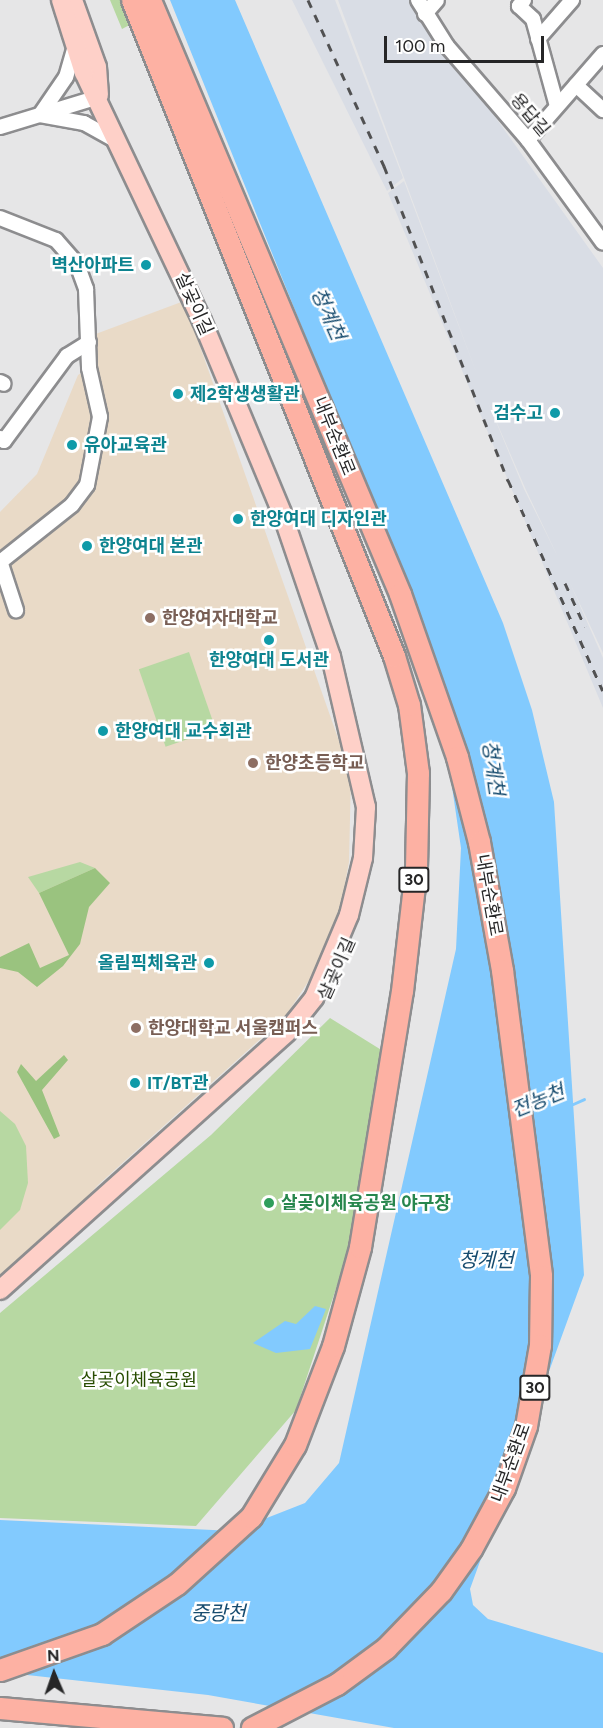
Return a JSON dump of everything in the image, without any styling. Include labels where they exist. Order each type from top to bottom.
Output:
[{"type":"highway","points":[[124,0],[162,74]]},
{"type":"highway","name":"내부순환로","points":[[0,1670],[102,1634],[177,1584],[251,1517],[295,1444],[333,1346],[360,1247],[402,991],[413,890],[418,773],[409,705],[336,501],[132,0]]},
{"type":"highway","name":"내부순환로","points":[[150,0],[400,594],[457,757],[479,842],[502,970],[541,1276],[540,1345],[526,1426],[504,1488],[471,1549],[441,1592],[386,1647],[337,1684],[252,1728]]},
{"type":"highway","points":[[0,1708],[222,1728]]},
{"type":"main road","name":"살곶이길","points":[[0,1290],[286,1033],[327,975],[363,858],[366,807],[332,657],[282,513],[123,146],[75,46],[61,0]]},
{"type":"main road","name":"살곶이길","points":[[73,0],[97,68],[99,97]]},
{"type":"main road","name":"살곶이길","points":[[0,1302],[294,1040],[337,980],[359,918],[373,860],[371,770],[296,537],[282,513]]},
{"type":"street","name":"용답길","points":[[418,0],[424,14],[528,140],[603,243]]},
{"type":"street","points":[[424,14],[437,0]]},
{"type":"street","points":[[524,0],[519,6],[533,19],[557,106]]},
{"type":"street","points":[[538,39],[573,0]]},
{"type":"street","points":[[40,115],[66,76],[75,46]]},
{"type":"street","points":[[528,140],[602,57]]},
{"type":"street","points":[[576,85],[603,110]]},
{"type":"street","points":[[0,127],[99,97]]},
{"type":"street","points":[[40,115],[84,123],[123,146]]},
{"type":"street","points":[[0,218],[56,240],[77,264],[86,289],[90,347],[100,417],[87,486],[72,505],[0,561],[16,610]]},
{"type":"street","points":[[0,438],[4,441],[61,363],[90,347]]},
{"type":"shaded area","points":[[292,0],[335,0],[403,178],[387,191]]},
{"type":"shaded area","points":[[338,0],[425,0],[463,72],[603,268],[603,653],[570,583],[603,658],[603,708],[388,193],[404,181],[478,377]],"holes":[[[487,400],[558,557],[524,489]]]},
{"type":"shaded area","points":[[184,301],[351,775],[349,862],[341,905],[323,959],[285,1017],[98,1185],[30,1260],[0,1282],[0,512],[37,474],[78,375],[89,368],[93,335]]},
{"type":"green space","points":[[110,0],[149,0],[154,12],[122,29]]},
{"type":"green space","points":[[189,652],[216,730],[166,747],[139,669]]},
{"type":"green space","points":[[80,862],[95,868],[39,893],[28,877]]},
{"type":"green space","points":[[95,868],[110,883],[89,907],[80,944],[63,966],[37,987],[18,972],[0,968],[0,957],[29,943],[40,968],[69,955],[39,893]]},
{"type":"green space","name":"살곶이체육공원","points":[[330,1018],[383,1051],[352,1240],[296,1410],[196,1526],[0,1518],[0,1313],[211,1135]]},
{"type":"green space","points":[[64,1055],[68,1060],[42,1090],[60,1136],[54,1139],[17,1072],[21,1064],[36,1081]]},
{"type":"green space","points":[[0,1111],[15,1124],[26,1146],[28,1183],[20,1210],[0,1230]]},
{"type":"water","name":"청계천","points":[[170,0],[235,0],[503,623],[532,710],[554,802],[584,1275],[470,1589],[473,1605],[488,1619],[603,1653],[603,1728],[394,1728],[208,1695],[0,1672],[0,1520],[234,1531],[305,1503],[339,1463],[456,949],[461,848],[432,650]]},
{"type":"water","points":[[315,1306],[326,1309],[310,1349],[276,1353],[253,1343],[285,1321],[296,1324]]},
{"type":"waterway","name":"전농천","points":[[573,1104],[584,1099]]},
{"type":"railway","points":[[308,0],[384,166],[508,480],[603,691]]},
{"type":"railway","points":[[565,583],[585,627]]},
{"type":"place","name":"벽산아파트","points":[[146,265]]},
{"type":"place","name":"제2학생생활관","points":[[178,394]]},
{"type":"place","name":"검수고","points":[[555,413]]},
{"type":"place","name":"유아교육관","points":[[72,445]]},
{"type":"place","name":"한양여대 디자인관","points":[[238,519]]},
{"type":"place","name":"한양여대 본관","points":[[87,546]]},
{"type":"place","name":"한양여자대학교","points":[[150,618]]},
{"type":"place","name":"한양여대 도서관","points":[[269,640]]},
{"type":"place","name":"한양여대 교수회관","points":[[103,731]]},
{"type":"place","name":"한양초등학교","points":[[253,763]]},
{"type":"place","name":"올림픽체육관","points":[[209,963]]},
{"type":"place","name":"한양대학교 서울캠퍼스","points":[[136,1028]]},
{"type":"place","name":"IT/BT관","points":[[135,1083]]},
{"type":"place","name":"살곶이체육공원 야구장","points":[[269,1203]]},
{"type":"water label","name":"중랑천","points":[[218,1613]]}]
